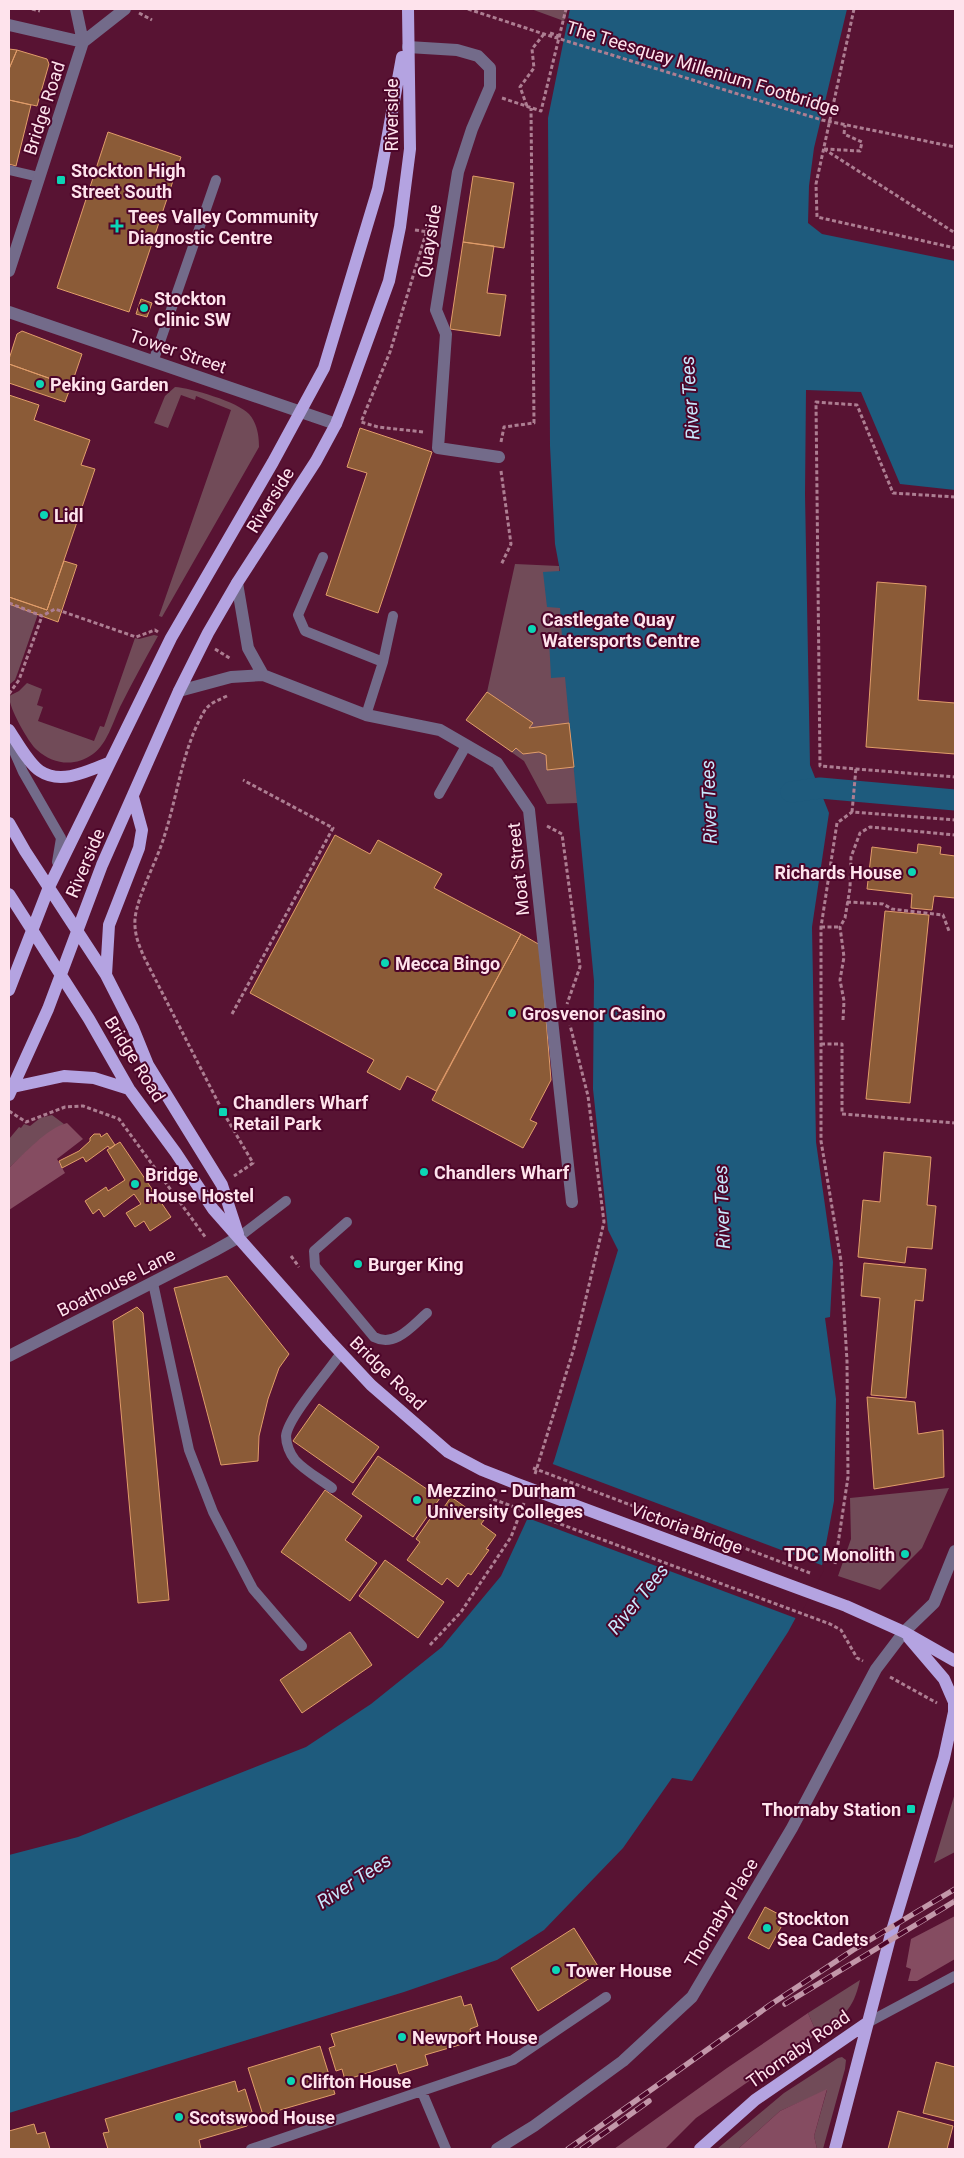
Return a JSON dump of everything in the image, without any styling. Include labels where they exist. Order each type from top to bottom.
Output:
[{"type":"main road","name":"Riverside","points":[[11,1091],[48,1008],[102,865],[179,691],[208,633],[237,583],[316,461],[336,424],[389,281],[400,227],[410,149],[408,13]]},
{"type":"main road","name":"Riverside","points":[[9,990],[49,887],[108,763],[171,638],[324,368],[378,189],[398,83],[408,13]]},
{"type":"main road","points":[[9,730],[40,772],[60,778],[108,763]]},
{"type":"main road","points":[[106,975],[109,925],[139,848],[142,830],[133,797]]},
{"type":"main road","name":"Bridge Road","points":[[9,823],[25,852],[106,975],[133,1028],[148,1065],[222,1185],[239,1237]]},
{"type":"main road","name":"Bridge Road","points":[[9,894],[60,974],[129,1089],[176,1153],[213,1209],[341,1354],[371,1385],[448,1452],[482,1470],[515,1483]]},
{"type":"main road","points":[[11,1091],[64,1076],[94,1078],[129,1089]]},
{"type":"main road","name":"Victoria Bridge","points":[[515,1483],[846,1606],[904,1632]]},
{"type":"main road","points":[[904,1632],[955,1661]]},
{"type":"main road","name":"Thornaby Road","points":[[700,2149],[756,2100],[867,2023],[891,1934],[944,1758],[954,1712],[954,1702],[944,1679],[904,1632]]},
{"type":"main road","points":[[944,1758],[955,1748]]},
{"type":"main road","points":[[835,2149],[867,2023]]},
{"type":"street","points":[[76,9],[83,42]]},
{"type":"street","points":[[83,42],[125,9]]},
{"type":"street","points":[[9,25],[83,42]]},
{"type":"street","name":"Bridge Road","points":[[10,264],[83,42]]},
{"type":"street","points":[[408,47],[457,50],[478,56],[490,68],[490,86]]},
{"type":"street","name":"Quayside","points":[[439,434],[446,334],[436,310],[458,172],[472,129],[490,86]]},
{"type":"street","name":"Tower Street","points":[[9,312],[336,424]]},
{"type":"street","points":[[439,434],[438,448],[499,457]]},
{"type":"street","points":[[237,583],[248,648],[263,675]]},
{"type":"street","name":"Moat Street","points":[[179,691],[231,677],[263,675],[366,715],[440,730],[497,763],[529,810],[572,1202]]},
{"type":"street","name":"Boathouse Lane","points":[[9,1356],[239,1237]]},
{"type":"street","name":"Thornaby Place","points":[[497,2149],[534,2126],[623,2061],[692,1997],[792,1828],[876,1670],[904,1632],[934,1603],[955,1551]]},
{"type":"lane","points":[[9,170],[40,177]]},
{"type":"lane","points":[[153,362],[216,180]]},
{"type":"lane","points":[[323,557],[298,615],[305,631],[383,662]]},
{"type":"lane","points":[[366,715],[383,662],[393,616]]},
{"type":"lane","points":[[9,740],[23,772],[61,838],[60,853],[49,887]]},
{"type":"lane","points":[[439,794],[466,746]]},
{"type":"lane","points":[[239,1237],[286,1200]]},
{"type":"lane","points":[[347,1222],[314,1251],[314,1266],[374,1338],[381,1341],[389,1341],[397,1338],[427,1313]]},
{"type":"lane","points":[[153,1283],[188,1450],[213,1512],[253,1589],[302,1646]]},
{"type":"lane","points":[[332,1488],[294,1460],[287,1443],[286,1434],[304,1402],[341,1354]]},
{"type":"lane","points":[[867,2023],[955,1976]]},
{"type":"lane","points":[[251,2149],[285,2145],[422,2092],[513,2060],[606,1997]]},
{"type":"lane","points":[[422,2092],[446,2149]]},
{"type":"path","points":[[32,9],[40,11]]},
{"type":"path","name":"The Teesquay Millenium Footbridge","points":[[468,9],[822,120],[955,147]]},
{"type":"path","points":[[490,86],[502,88],[499,98],[541,111],[566,9]]},
{"type":"path","points":[[854,9],[816,184],[817,217],[955,248]]},
{"type":"path","points":[[550,33],[558,36]]},
{"type":"path","points":[[501,565],[511,544],[499,457],[504,428],[534,422],[529,107],[520,87],[534,68],[532,49],[544,34]]},
{"type":"path","points":[[824,149],[860,151],[862,142],[844,134],[845,125]]},
{"type":"path","points":[[824,149],[955,232]]},
{"type":"path","points":[[435,204],[390,352],[361,422],[378,427],[439,434]]},
{"type":"path","points":[[955,498],[894,493],[856,405],[816,402],[820,766],[955,777]]},
{"type":"path","points":[[9,603],[42,616]]},
{"type":"path","points":[[9,694],[19,680],[42,616],[55,609],[136,636]]},
{"type":"path","points":[[206,708],[195,729],[164,837],[137,906],[135,920],[136,940],[223,1112],[253,1163]]},
{"type":"path","points":[[852,812],[856,768]]},
{"type":"path","points":[[232,1014],[333,828],[243,780]]},
{"type":"path","points":[[835,1564],[848,1477],[847,1361],[841,1261],[821,1141],[821,927],[837,823],[852,812],[955,820]]},
{"type":"path","points":[[843,1020],[844,1001],[840,980],[844,957],[840,927],[845,918],[852,857],[860,833],[870,827],[955,835]]},
{"type":"path","points":[[847,902],[883,904],[892,909],[943,915],[949,931]]},
{"type":"path","points":[[821,927],[840,927]]},
{"type":"path","points":[[821,1044],[842,1044],[842,1114],[955,1123]]},
{"type":"path","points":[[9,1110],[26,1122],[64,1107],[83,1106],[118,1119],[195,1221],[214,1251]]},
{"type":"path","points":[[532,1468],[811,1574]]},
{"type":"path","points":[[490,1498],[830,1624]]},
{"type":"path","points":[[430,1645],[461,1612],[511,1537],[517,1521]]},
{"type":"shaded area","points":[[531,9],[568,9],[564,21]]},
{"type":"shaded area","points":[[175,387],[214,396],[243,409],[249,414],[256,425],[259,447],[162,617],[159,616],[231,410],[196,396],[195,400],[181,395],[168,428],[154,423],[165,396]]},
{"type":"shaded area","name":"Castlegate Quay Watersports Centre","points":[[515,564],[559,566],[578,803],[547,804],[524,761],[466,720],[487,692]]},
{"type":"shaded area","points":[[9,604],[38,614],[15,680],[10,684]]},
{"type":"shaded area","points":[[154,635],[158,636],[125,698],[106,739],[98,750],[79,761],[65,762],[50,759],[37,750],[20,724],[12,708],[9,696],[19,691],[27,683],[42,689],[37,705],[43,707],[38,721],[94,741],[100,726],[104,727],[135,638],[139,639]]},
{"type":"shaded area","points":[[52,1115],[64,1124],[37,1142],[9,1168],[9,1139],[24,1124],[30,1126],[40,1118]]},
{"type":"shaded area","points":[[67,1123],[83,1139],[57,1159],[65,1173],[9,1210],[9,1168],[44,1136]]},
{"type":"shaded area","points":[[949,1488],[922,1548],[880,1590],[838,1576],[851,1539],[850,1498]]},
{"type":"shaded area","points":[[955,1793],[955,1852],[934,1863]]},
{"type":"shaded area","points":[[955,1916],[955,1959],[917,1981],[908,1981],[911,1969],[906,1967],[911,1939]]},
{"type":"shaded area","points":[[860,1980],[854,1999],[846,2012],[834,2023],[817,2034],[808,2013]]},
{"type":"shaded area","points":[[808,2013],[817,2034],[696,2118],[665,2149],[614,2149],[727,2068]]},
{"type":"shaded area","points":[[842,2057],[846,2060],[845,2069],[823,2149],[817,2149],[814,2136],[827,2090],[780,2111],[738,2149],[717,2149],[784,2093]]},
{"type":"shaded area","points":[[827,2089],[814,2136],[817,2149],[738,2149],[780,2111]]},
{"type":"water","name":"River Tees","points":[[570,9],[847,9],[814,148],[809,186],[808,223],[822,234],[955,261],[955,490],[900,484],[861,392],[806,390],[805,494],[810,765],[829,813],[812,927],[816,1142],[833,1262],[830,1317],[825,1318],[836,1399],[834,1501],[821,1571],[788,1632],[692,1781],[672,1778],[623,1848],[544,1930],[497,1960],[404,1992],[9,2113],[9,1855],[78,1837],[306,1747],[371,1704],[442,1647],[501,1576],[554,1461],[618,1250],[608,1230],[593,1089],[594,981],[565,677],[551,678],[549,639],[562,637],[560,608],[547,607],[543,572],[560,571],[555,544],[550,446],[548,118]]},
{"type":"pier","points":[[550,1463],[824,1566],[823,1572],[798,1619],[525,1517]]},
{"type":"building","points":[[9,49],[17,50],[9,69]]},
{"type":"building","points":[[17,50],[47,59],[49,64],[37,106],[9,100],[9,69]]},
{"type":"building","points":[[9,100],[31,105],[16,166],[9,164]]},
{"type":"building","name":"Tees Valley Community Diagnostic Centre","points":[[108,132],[181,157],[129,312],[57,288]]},
{"type":"building","points":[[473,176],[514,183],[504,248],[463,242]]},
{"type":"building","points":[[463,242],[494,246],[487,293],[506,295],[500,336],[450,329]]},
{"type":"building","name":"Stockton Clinic SW","points":[[141,299],[152,303],[147,317],[136,314]]},
{"type":"building","points":[[22,331],[82,354],[71,386],[9,364],[17,334]]},
{"type":"building","name":"Peking Garden","points":[[9,364],[71,386],[65,402],[9,383]]},
{"type":"building","name":"Lidl","points":[[9,395],[39,405],[34,420],[90,440],[81,465],[95,469],[47,610],[9,597]]},
{"type":"building","points":[[360,428],[432,452],[378,613],[326,595],[367,473],[347,467]]},
{"type":"building","points":[[64,561],[77,565],[58,622],[9,604],[9,597],[47,610]]},
{"type":"building","points":[[877,582],[926,586],[918,700],[955,703],[955,754],[866,747]]},
{"type":"building","points":[[487,692],[533,723],[529,728],[569,723],[574,767],[547,770],[546,755],[539,752],[523,754],[516,748],[512,752],[466,720]]},
{"type":"building","name":"Mecca Bingo","points":[[335,835],[370,854],[378,840],[442,874],[434,888],[521,934],[436,1091],[407,1076],[400,1090],[367,1072],[374,1060],[250,993]]},
{"type":"building","name":"Richards House","points":[[918,844],[941,847],[940,854],[955,856],[955,898],[934,896],[932,910],[911,908],[912,894],[867,889],[872,847],[917,853]]},
{"type":"building","points":[[885,911],[929,915],[910,1103],[866,1099]]},
{"type":"building","name":"Grosvenor Casino","points":[[521,934],[540,945],[551,1080],[530,1120],[537,1123],[523,1148],[432,1100]]},
{"type":"building","name":"Bridge House Hostel","points":[[107,1133],[115,1145],[110,1149],[108,1146],[86,1162],[83,1157],[62,1168],[59,1161],[79,1151],[90,1141],[94,1134],[100,1134],[101,1137]]},
{"type":"building","name":"Bridge House Hostel","points":[[120,1142],[171,1217],[150,1231],[144,1221],[135,1227],[126,1213],[141,1204],[134,1194],[104,1217],[99,1209],[93,1214],[85,1201],[106,1187],[108,1191],[125,1180],[107,1150]]},
{"type":"building","points":[[884,1152],[931,1157],[927,1205],[936,1206],[932,1249],[907,1247],[905,1263],[858,1257],[863,1200],[880,1202]]},
{"type":"building","points":[[864,1263],[926,1269],[923,1301],[915,1300],[906,1398],[871,1395],[880,1298],[861,1296]]},
{"type":"building","points":[[227,1276],[289,1354],[279,1368],[268,1399],[259,1436],[258,1461],[221,1465],[174,1288]]},
{"type":"building","points":[[137,1307],[143,1313],[169,1600],[138,1603],[113,1321]]},
{"type":"building","points":[[867,1397],[915,1402],[918,1434],[943,1430],[944,1477],[874,1489]]},
{"type":"building","points":[[319,1404],[379,1447],[353,1483],[293,1441]]},
{"type":"building","points":[[378,1456],[440,1498],[413,1537],[352,1494]]},
{"type":"building","points":[[325,1490],[362,1516],[345,1540],[377,1563],[350,1601],[281,1552]]},
{"type":"building","points":[[451,1497],[484,1520],[481,1524],[496,1535],[486,1549],[489,1550],[471,1575],[468,1573],[458,1587],[447,1578],[442,1585],[407,1560],[420,1542],[416,1539],[434,1513],[438,1516]]},
{"type":"building","points":[[385,1560],[444,1602],[418,1638],[359,1596]]},
{"type":"building","points":[[350,1632],[372,1665],[302,1713],[280,1680]]},
{"type":"building","name":"Stockton Sea Cadets","points":[[765,1907],[786,1918],[769,1949],[748,1938]]},
{"type":"building","name":"Tower House","points":[[574,1928],[601,1971],[538,2011],[511,1968]]},
{"type":"building","name":"Newport House","points":[[461,1996],[464,2006],[471,2004],[478,2026],[470,2029],[473,2041],[425,2055],[428,2065],[399,2074],[396,2064],[345,2080],[342,2069],[336,2071],[329,2048],[335,2046],[331,2034]]},
{"type":"building","name":"Clifton House","points":[[320,2046],[335,2094],[263,2115],[248,2068]]},
{"type":"building","points":[[936,2062],[955,2067],[955,2121],[923,2113]]},
{"type":"building","name":"Scotswood House","points":[[235,2081],[238,2092],[245,2089],[252,2112],[244,2114],[247,2126],[199,2140],[201,2149],[108,2149],[103,2133],[109,2132],[105,2119]]},
{"type":"building","points":[[898,2111],[953,2126],[947,2149],[888,2149]]},
{"type":"building","points":[[34,2124],[37,2134],[45,2132],[50,2149],[9,2149],[9,2131]]},
{"type":"waterway","points":[[791,792],[820,788],[955,800]]},
{"type":"railway","points":[[568,2149],[770,2005],[853,1950],[955,1889]]},
{"type":"railway","points":[[785,2004],[955,1901]]},
{"type":"railway","points":[[582,2149],[649,2101]]},
{"type":"place","name":"Stockton High Street South","points":[[61,180]]},
{"type":"place","name":"Tees Valley Community Diagnostic Centre","points":[[117,226]]},
{"type":"place","name":"Stockton Clinic SW","points":[[144,308]]},
{"type":"place","name":"Peking Garden","points":[[40,384]]},
{"type":"place","name":"Lidl","points":[[44,515]]},
{"type":"place","name":"Castlegate Quay Watersports Centre","points":[[532,629]]},
{"type":"place","name":"Richards House","points":[[912,872]]},
{"type":"place","name":"Mecca Bingo","points":[[385,963]]},
{"type":"place","name":"Grosvenor Casino","points":[[512,1013]]},
{"type":"place","name":"Chandlers Wharf Retail Park","points":[[223,1112]]},
{"type":"place","name":"Chandlers Wharf","points":[[424,1172]]},
{"type":"place","name":"Bridge House Hostel","points":[[135,1184]]},
{"type":"place","name":"Burger King","points":[[358,1264]]},
{"type":"place","name":"Mezzino - Durham University Colleges","points":[[417,1500]]},
{"type":"place","name":"TDC Monolith","points":[[905,1554]]},
{"type":"place","name":"Thornaby Station","points":[[911,1809]]},
{"type":"place","name":"Stockton Sea Cadets","points":[[767,1928]]},
{"type":"place","name":"Tower House","points":[[556,1970]]},
{"type":"place","name":"Newport House","points":[[402,2037]]},
{"type":"place","name":"Clifton House","points":[[291,2081]]},
{"type":"place","name":"Scotswood House","points":[[179,2117]]}]
